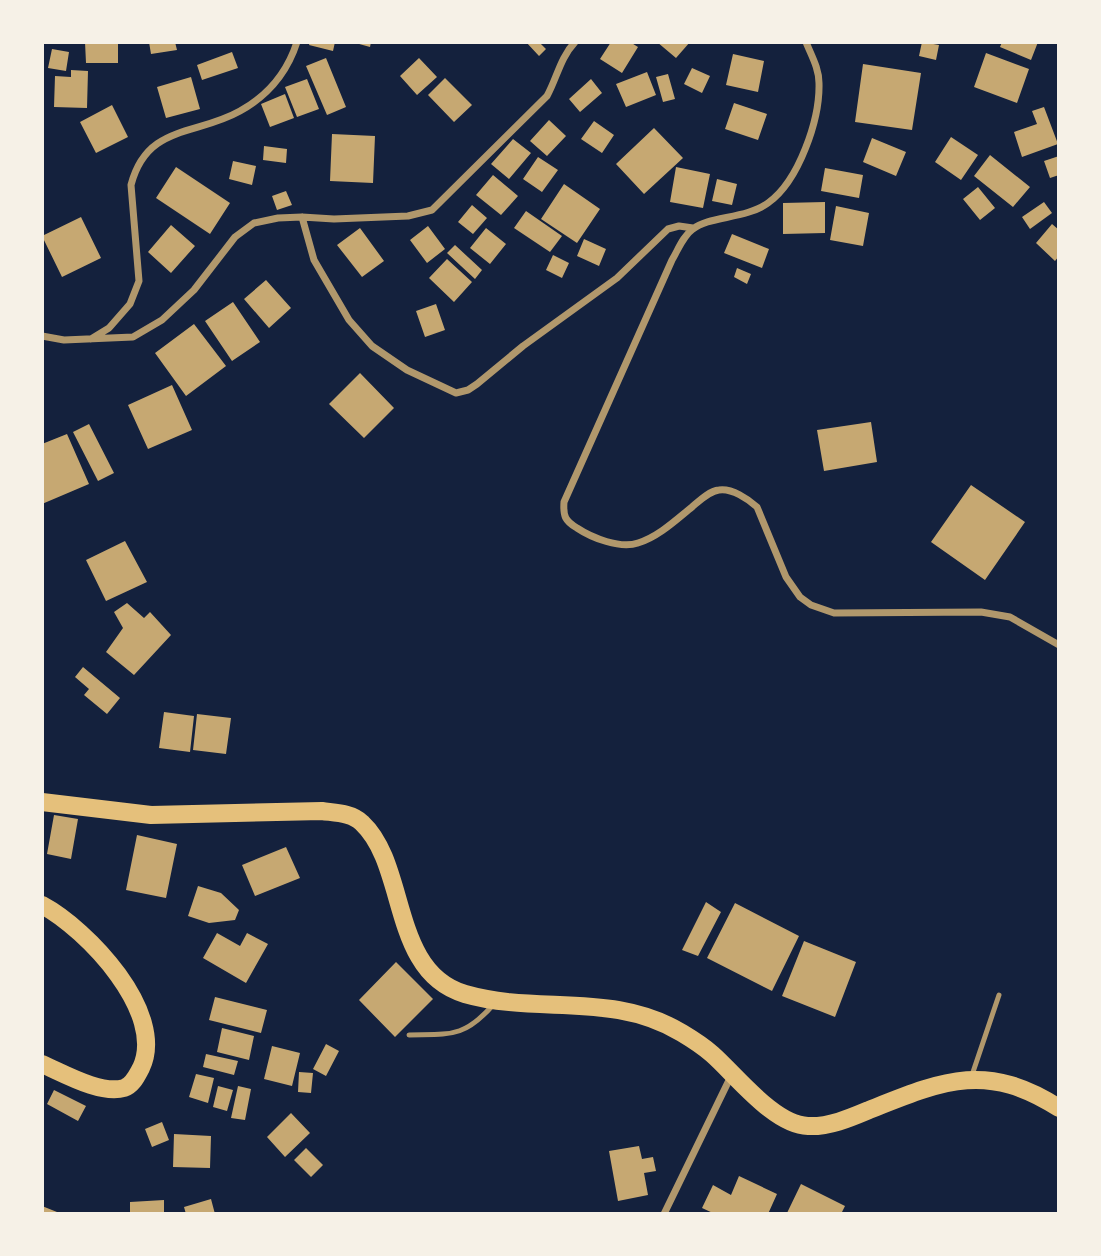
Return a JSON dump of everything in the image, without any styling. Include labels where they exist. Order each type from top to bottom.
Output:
[{"type":"main road","points":[[42,802],[151,815],[323,811],[344,814],[361,822],[378,843],[414,946],[430,974],[445,986],[465,994],[498,1000],[621,1008],[655,1019],[681,1032],[710,1052],[769,1109],[805,1127],[825,1125],[854,1116],[932,1085],[970,1080],[996,1081],[1023,1088],[1059,1108]]},
{"type":"main road","points":[[42,905],[83,934],[102,954],[126,988],[147,1034],[146,1056],[134,1081],[124,1088],[106,1088],[82,1082],[42,1064]]},
{"type":"street","points":[[90,340],[109,328],[130,304],[139,281],[131,185],[134,172],[146,152],[163,138],[240,111],[271,89],[290,65],[297,42]]},
{"type":"street","points":[[42,336],[64,340],[133,337],[162,320],[194,290],[234,237],[254,223],[278,218],[398,217],[432,210],[547,96],[554,85],[560,64],[575,42]]},
{"type":"street","points":[[302,217],[314,260],[349,320],[372,346],[407,370],[456,393],[468,390],[523,346],[617,278],[668,229],[679,226],[693,228],[744,215],[768,203],[784,187],[796,170],[817,107],[819,82],[806,42]]},
{"type":"street","points":[[693,228],[672,260],[564,502],[563,513],[568,523],[588,536],[637,544],[662,530],[710,493],[720,489],[750,500],[757,507],[786,577],[800,597],[811,606],[834,613],[981,612],[1010,617],[1059,645]]},
{"type":"street","points":[[664,1214],[732,1073]]},
{"type":"lane","points":[[970,1080],[999,995]]},
{"type":"lane","points":[[409,1035],[449,1034],[472,1027],[498,1000]]},
{"type":"building","points":[[85,42],[118,42],[118,63],[86,63]]},
{"type":"building","points":[[149,42],[175,42],[177,50],[151,54]]},
{"type":"building","points":[[310,42],[335,42],[333,51],[309,45]]},
{"type":"building","points":[[352,42],[371,42],[370,47]]},
{"type":"building","points":[[526,42],[539,42],[546,49],[539,56]]},
{"type":"building","points":[[611,42],[630,42],[638,47],[622,73],[600,59]]},
{"type":"building","points":[[657,42],[690,42],[676,58]]},
{"type":"building","points":[[922,42],[939,45],[936,60],[919,56]]},
{"type":"building","points":[[1002,42],[1038,42],[1031,60],[1000,47]]},
{"type":"building","points":[[52,49],[69,52],[66,71],[48,68]]},
{"type":"building","points":[[232,52],[238,68],[202,80],[197,65]]},
{"type":"building","points":[[986,53],[1029,69],[1017,103],[974,87]]},
{"type":"building","points":[[733,54],[764,61],[758,92],[726,85]]},
{"type":"building","points":[[326,58],[346,107],[327,115],[306,66]]},
{"type":"building","points":[[419,58],[437,77],[417,95],[400,76]]},
{"type":"building","points":[[863,64],[921,73],[912,130],[855,122]]},
{"type":"building","points":[[692,68],[710,76],[702,93],[684,84]]},
{"type":"building","points":[[71,70],[88,71],[87,108],[54,107],[55,76],[71,77]]},
{"type":"building","points":[[647,72],[656,95],[626,107],[616,84]]},
{"type":"building","points":[[668,74],[675,99],[663,102],[656,77]]},
{"type":"building","points":[[191,77],[200,109],[166,118],[157,87]]},
{"type":"building","points":[[445,78],[472,105],[454,122],[428,95]]},
{"type":"building","points":[[307,79],[319,109],[297,117],[285,87]]},
{"type":"building","points":[[591,79],[602,93],[580,112],[569,99]]},
{"type":"building","points":[[285,94],[294,118],[270,127],[261,104]]},
{"type":"building","points":[[734,103],[767,114],[758,140],[725,129]]},
{"type":"building","points":[[112,105],[128,137],[96,153],[80,122]]},
{"type":"building","points":[[1044,107],[1058,144],[1022,157],[1014,132],[1037,124],[1032,111]]},
{"type":"building","points":[[549,120],[566,136],[547,156],[530,141]]},
{"type":"building","points":[[594,121],[614,135],[602,153],[581,139]]},
{"type":"building","points":[[654,128],[683,158],[644,194],[616,164]]},
{"type":"building","points":[[332,134],[375,136],[373,183],[330,181]]},
{"type":"building","points":[[951,137],[978,155],[961,180],[935,162]]},
{"type":"building","points":[[872,138],[906,152],[896,176],[863,162]]},
{"type":"building","points":[[513,139],[531,153],[509,179],[491,164]]},
{"type":"building","points":[[264,146],[287,149],[286,163],[263,160]]},
{"type":"building","points":[[990,155],[1030,187],[1013,207],[974,176]]},
{"type":"building","points":[[1059,156],[1059,175],[1050,178],[1044,161]]},
{"type":"building","points":[[538,157],[558,170],[542,192],[523,179]]},
{"type":"building","points":[[233,161],[256,166],[252,185],[229,179]]},
{"type":"building","points":[[176,167],[230,203],[210,234],[156,198]]},
{"type":"building","points":[[676,167],[710,174],[703,208],[670,202]]},
{"type":"building","points":[[825,168],[863,175],[859,198],[821,191]]},
{"type":"building","points":[[493,175],[518,196],[501,215],[476,195]]},
{"type":"building","points":[[717,179],[737,184],[732,205],[712,201]]},
{"type":"building","points":[[564,184],[600,209],[577,243],[541,219]]},
{"type":"building","points":[[978,187],[995,208],[980,220],[963,199]]},
{"type":"building","points":[[286,191],[292,205],[277,210],[272,196]]},
{"type":"building","points":[[825,202],[825,233],[783,234],[783,203]]},
{"type":"building","points":[[1044,202],[1052,213],[1030,229],[1022,217]]},
{"type":"building","points":[[472,205],[487,218],[473,234],[458,222]]},
{"type":"building","points":[[836,206],[869,213],[863,246],[830,240]]},
{"type":"building","points":[[526,211],[562,236],[550,252],[514,228]]},
{"type":"building","points":[[81,217],[101,258],[62,277],[42,236]]},
{"type":"building","points":[[1052,224],[1059,230],[1059,256],[1055,261],[1036,243]]},
{"type":"building","points":[[171,225],[195,246],[171,273],[148,252]]},
{"type":"building","points":[[428,226],[445,249],[427,263],[410,240]]},
{"type":"building","points":[[360,228],[384,261],[362,277],[337,245]]},
{"type":"building","points":[[486,228],[506,244],[490,264],[470,248]]},
{"type":"building","points":[[732,234],[769,249],[762,268],[724,253]]},
{"type":"building","points":[[584,239],[606,249],[599,266],[577,256]]},
{"type":"building","points":[[455,245],[482,270],[475,279],[447,253]]},
{"type":"building","points":[[553,255],[569,263],[562,278],[546,270]]},
{"type":"building","points":[[447,259],[472,282],[454,302],[429,278]]},
{"type":"building","points":[[737,268],[751,274],[747,284],[734,277]]},
{"type":"building","points":[[266,280],[291,308],[269,328],[244,299]]},
{"type":"building","points":[[233,302],[260,342],[232,361],[205,321]]},
{"type":"building","points":[[436,304],[445,330],[425,337],[416,311]]},
{"type":"building","points":[[194,324],[226,366],[186,396],[155,353]]},
{"type":"building","points":[[360,373],[394,408],[364,438],[329,404]]},
{"type":"building","points":[[172,385],[192,430],[148,449],[128,405]]},
{"type":"building","points":[[871,422],[877,462],[824,471],[817,430]]},
{"type":"building","points":[[89,424],[114,473],[98,481],[73,432]]},
{"type":"building","points":[[67,434],[89,484],[42,504],[42,444]]},
{"type":"building","points":[[971,485],[1025,522],[985,580],[931,542]]},
{"type":"building","points":[[125,541],[147,582],[106,601],[86,560]]},
{"type":"building","points":[[127,603],[144,618],[150,612],[171,635],[134,675],[106,652],[123,628],[114,612]]},
{"type":"building","points":[[83,667],[120,698],[107,714],[84,695],[89,689],[75,677]]},
{"type":"building","points":[[164,712],[194,716],[190,752],[159,748]]},
{"type":"building","points":[[197,714],[231,718],[226,754],[193,750]]},
{"type":"building","points":[[54,815],[78,819],[71,859],[47,854]]},
{"type":"building","points":[[137,835],[177,844],[166,898],[126,890]]},
{"type":"building","points":[[286,847],[300,878],[255,896],[242,865]]},
{"type":"building","points":[[198,886],[221,893],[239,910],[235,920],[209,923],[188,916]]},
{"type":"building","points":[[706,902],[721,912],[698,956],[682,950]]},
{"type":"building","points":[[735,903],[799,936],[772,991],[707,958]]},
{"type":"building","points":[[217,933],[240,946],[247,933],[268,944],[246,983],[203,958]]},
{"type":"building","points":[[804,941],[856,962],[835,1017],[782,996]]},
{"type":"building","points":[[396,962],[433,999],[395,1037],[359,1000]]},
{"type":"building","points":[[215,997],[267,1010],[261,1033],[209,1020]]},
{"type":"building","points":[[222,1028],[254,1036],[249,1060],[217,1052]]},
{"type":"building","points":[[326,1044],[339,1051],[326,1076],[313,1069]]},
{"type":"building","points":[[272,1046],[300,1053],[292,1086],[264,1079]]},
{"type":"building","points":[[206,1054],[238,1061],[234,1075],[203,1067]]},
{"type":"building","points":[[299,1072],[313,1073],[311,1093],[298,1092]]},
{"type":"building","points":[[196,1074],[214,1078],[208,1103],[189,1097]]},
{"type":"building","points":[[218,1086],[233,1090],[227,1111],[213,1107]]},
{"type":"building","points":[[238,1086],[251,1089],[245,1120],[231,1118]]},
{"type":"building","points":[[54,1090],[86,1106],[78,1121],[47,1104]]},
{"type":"building","points":[[291,1113],[310,1133],[285,1157],[267,1137]]},
{"type":"building","points":[[162,1122],[169,1140],[152,1147],[145,1129]]},
{"type":"building","points":[[174,1134],[211,1136],[210,1168],[173,1167]]},
{"type":"building","points":[[639,1146],[642,1159],[653,1157],[656,1171],[644,1173],[648,1195],[618,1201],[609,1151]]},
{"type":"building","points":[[306,1148],[323,1165],[311,1177],[294,1160]]},
{"type":"building","points":[[739,1176],[777,1194],[768,1214],[715,1214],[702,1208],[713,1185],[731,1195]]},
{"type":"building","points":[[801,1184],[845,1206],[841,1214],[787,1213]]},
{"type":"building","points":[[211,1199],[215,1214],[186,1214],[184,1207]]},
{"type":"building","points":[[164,1200],[164,1214],[130,1214],[130,1202]]},
{"type":"building","points":[[42,1206],[62,1214],[42,1214]]}]
